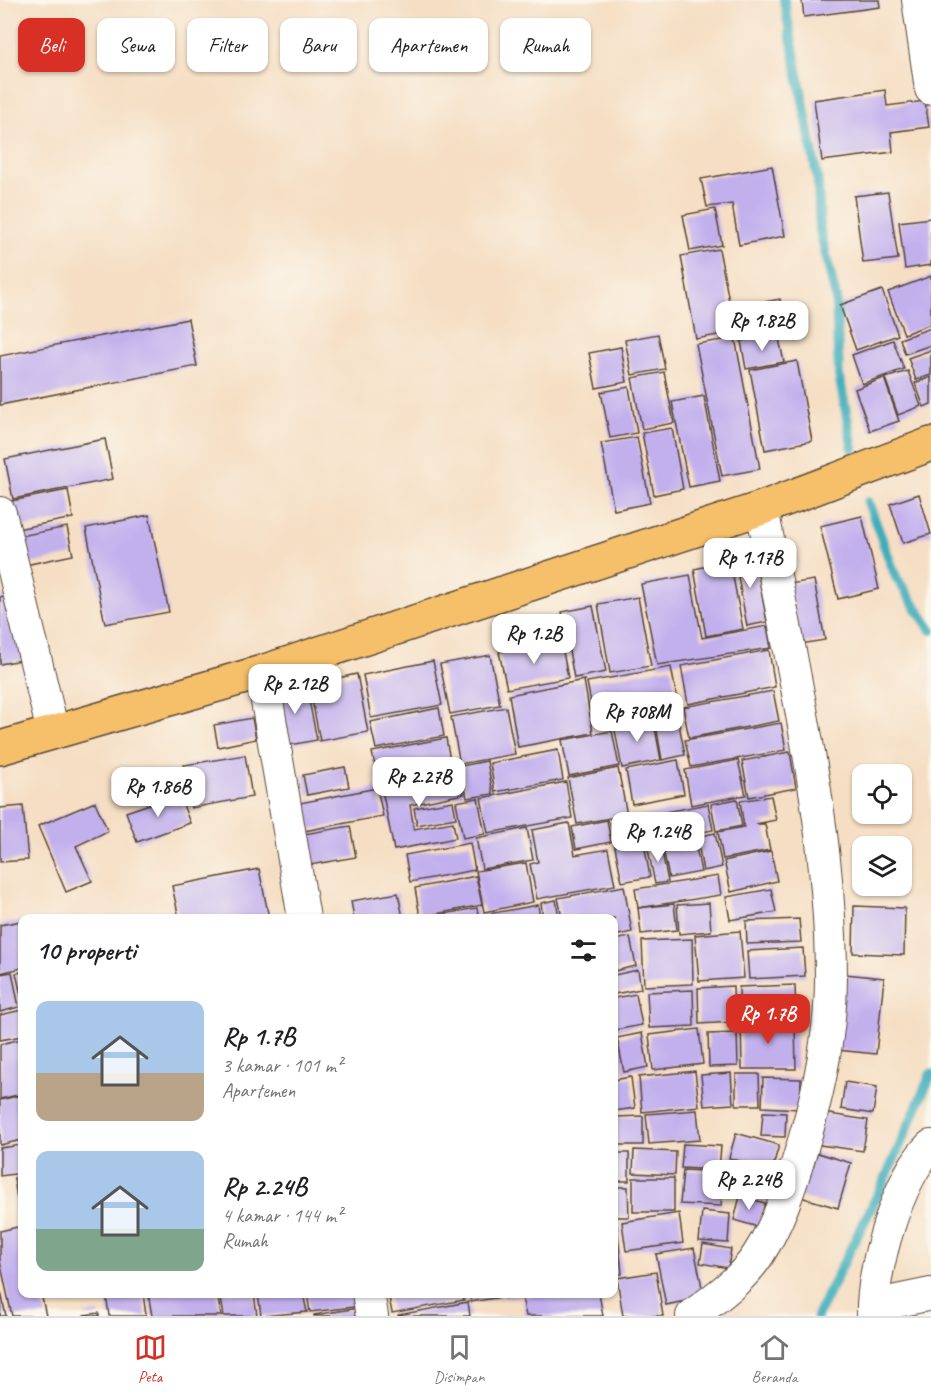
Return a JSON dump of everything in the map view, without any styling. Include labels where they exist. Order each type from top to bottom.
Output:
[{"type":"highway","points":[[0,748],[262,672],[762,508],[931,444]]},
{"type":"street","points":[[918,0],[931,89]]},
{"type":"street","points":[[692,1316],[729,1287],[757,1257],[784,1209],[809,1124],[823,1062],[831,980],[826,883],[808,757],[762,508]]},
{"type":"street","points":[[0,513],[53,732]]},
{"type":"street","points":[[262,672],[303,914]]},
{"type":"street","points":[[931,1146],[914,1165],[899,1194],[888,1228],[873,1311],[931,1294]]},
{"type":"street","points":[[369,1298],[372,1316]]},
{"type":"building","points":[[802,0],[879,0],[880,7],[804,17]]},
{"type":"building","points":[[885,90],[887,106],[925,101],[929,127],[891,132],[893,152],[822,161],[814,100]]},
{"type":"building","points":[[772,166],[785,236],[739,245],[732,204],[707,207],[701,179]]},
{"type":"building","points":[[888,192],[898,259],[863,263],[854,196]]},
{"type":"building","points":[[715,209],[722,245],[690,251],[683,215]]},
{"type":"building","points":[[931,218],[931,265],[905,269],[899,222]]},
{"type":"building","points":[[719,249],[735,332],[696,339],[681,256]]},
{"type":"building","points":[[931,276],[931,324],[904,334],[888,292]]},
{"type":"building","points":[[882,290],[898,335],[856,350],[840,305]]},
{"type":"building","points":[[780,299],[786,329],[753,335],[748,305]]},
{"type":"building","points":[[188,319],[197,366],[0,405],[0,356]]},
{"type":"building","points":[[931,328],[931,345],[905,354],[900,339]]},
{"type":"building","points":[[658,334],[665,369],[632,375],[625,340]]},
{"type":"building","points":[[778,334],[784,362],[746,369],[741,341]]},
{"type":"building","points":[[735,338],[760,469],[722,476],[696,344]]},
{"type":"building","points":[[893,340],[904,369],[862,384],[852,355]]},
{"type":"building","points":[[621,347],[627,382],[596,388],[589,353]]},
{"type":"building","points":[[931,350],[931,375],[916,380],[908,358]]},
{"type":"building","points":[[797,361],[812,441],[765,450],[750,370]]},
{"type":"building","points":[[908,371],[921,406],[898,415],[885,378]]},
{"type":"building","points":[[664,372],[674,423],[642,429],[632,378]]},
{"type":"building","points":[[931,377],[931,404],[924,407],[915,383]]},
{"type":"building","points":[[884,378],[899,421],[870,431],[855,389]]},
{"type":"building","points":[[629,387],[637,433],[610,438],[601,392]]},
{"type":"building","points":[[704,396],[720,481],[689,487],[672,402]]},
{"type":"building","points":[[672,428],[683,489],[654,495],[642,433]]},
{"type":"building","points":[[637,437],[650,503],[614,510],[601,443]]},
{"type":"building","points":[[105,439],[113,479],[13,499],[5,459]]},
{"type":"building","points":[[68,490],[73,518],[12,530],[6,502]]},
{"type":"building","points":[[919,494],[931,534],[903,543],[890,504]]},
{"type":"building","points":[[149,515],[169,612],[105,624],[86,528]]},
{"type":"building","points":[[862,516],[879,589],[838,599],[820,526]]},
{"type":"building","points":[[67,527],[73,555],[25,565],[20,536]]},
{"type":"building","points":[[754,552],[767,622],[747,626],[734,555]]},
{"type":"building","points":[[730,561],[743,629],[706,636],[694,569]]},
{"type":"building","points":[[690,575],[702,638],[767,626],[771,648],[657,665],[641,584]]},
{"type":"building","points":[[814,580],[825,640],[801,644],[789,584]]},
{"type":"building","points":[[13,594],[27,659],[0,664],[0,597]]},
{"type":"building","points":[[638,597],[651,666],[610,673],[598,604]]},
{"type":"building","points":[[593,606],[606,672],[574,678],[562,612]]},
{"type":"building","points":[[561,641],[568,678],[507,689],[499,652]]},
{"type":"building","points":[[769,650],[775,687],[688,704],[681,666]]},
{"type":"building","points":[[490,655],[500,705],[450,714],[440,664]]},
{"type":"building","points":[[433,661],[442,705],[371,718],[363,675]]},
{"type":"building","points":[[671,667],[678,704],[594,719],[587,682]]},
{"type":"building","points":[[357,674],[368,732],[320,741],[309,684]]},
{"type":"building","points":[[584,680],[593,733],[518,747],[509,695]]},
{"type":"building","points":[[306,685],[317,740],[285,746],[274,690]]},
{"type":"building","points":[[773,691],[779,721],[689,738],[683,707]]},
{"type":"building","points":[[506,707],[515,754],[460,764],[451,717]]},
{"type":"building","points":[[439,708],[444,736],[376,749],[370,722]]},
{"type":"building","points":[[676,709],[685,755],[662,760],[654,713]]},
{"type":"building","points":[[252,718],[256,739],[218,747],[214,725]]},
{"type":"building","points":[[653,718],[661,760],[622,768],[614,725]]},
{"type":"building","points":[[781,723],[786,750],[691,767],[685,740]]},
{"type":"building","points":[[612,731],[619,766],[569,776],[562,740]]},
{"type":"building","points":[[446,738],[451,766],[378,780],[372,752]]},
{"type":"building","points":[[558,750],[563,780],[495,792],[490,763]]},
{"type":"building","points":[[790,752],[796,788],[749,797],[742,761]]},
{"type":"building","points":[[245,755],[252,797],[191,808],[184,765]]},
{"type":"building","points":[[678,760],[684,794],[632,804],[626,770]]},
{"type":"building","points":[[738,760],[746,795],[691,805],[685,770]]},
{"type":"building","points":[[487,761],[493,794],[467,798],[461,766]]},
{"type":"building","points":[[345,767],[349,787],[307,795],[303,775]]},
{"type":"building","points":[[618,768],[627,815],[577,824],[568,778]]},
{"type":"building","points":[[459,771],[464,794],[410,805],[414,829],[453,822],[456,838],[394,850],[381,785]]},
{"type":"building","points":[[566,782],[572,818],[488,833],[481,798]]},
{"type":"building","points":[[377,788],[383,816],[304,831],[300,803]]},
{"type":"building","points":[[179,794],[190,823],[137,842],[126,812]]},
{"type":"building","points":[[771,796],[776,820],[756,824],[765,824],[770,850],[723,859],[718,832],[744,827],[740,801]]},
{"type":"building","points":[[478,798],[485,834],[463,838],[456,802]]},
{"type":"building","points":[[737,799],[742,826],[716,831],[711,804]]},
{"type":"building","points":[[453,801],[456,818],[417,825],[414,808]]},
{"type":"building","points":[[95,802],[108,831],[76,846],[92,881],[66,892],[38,826]]},
{"type":"building","points":[[708,804],[713,830],[644,843],[650,877],[622,882],[610,822]]},
{"type":"building","points":[[23,806],[28,860],[0,862],[0,808]]},
{"type":"building","points":[[607,820],[611,842],[576,849],[572,827]]},
{"type":"building","points":[[569,823],[575,855],[608,849],[615,885],[537,899],[530,864],[538,862],[532,830]]},
{"type":"building","points":[[350,826],[356,857],[310,865],[304,834]]},
{"type":"building","points":[[527,828],[533,860],[482,869],[476,838]]},
{"type":"building","points":[[715,833],[722,867],[703,871],[697,837]]},
{"type":"building","points":[[694,837],[701,872],[669,878],[662,843]]},
{"type":"building","points":[[660,842],[668,882],[655,884],[647,844]]},
{"type":"building","points":[[470,843],[475,870],[410,882],[405,855]]},
{"type":"building","points":[[771,851],[777,881],[731,892],[724,861]]},
{"type":"building","points":[[526,863],[533,902],[484,912],[476,871]]},
{"type":"building","points":[[259,869],[268,914],[178,914],[172,886]]},
{"type":"building","points":[[476,876],[482,905],[436,914],[419,914],[415,888]]},
{"type":"building","points":[[718,876],[721,895],[638,908],[635,889]]},
{"type":"building","points":[[624,886],[632,932],[618,935],[618,914],[561,914],[558,898]]},
{"type":"building","points":[[771,889],[776,912],[730,920],[726,897]]},
{"type":"building","points":[[398,893],[402,914],[353,914],[351,901]]},
{"type":"building","points":[[556,900],[558,914],[542,914],[541,903]]},
{"type":"building","points":[[709,903],[711,931],[679,934],[677,905]]},
{"type":"building","points":[[674,904],[677,930],[641,934],[638,908]]},
{"type":"building","points":[[538,905],[539,914],[488,914]]},
{"type":"building","points":[[854,906],[905,908],[904,955],[853,953]]},
{"type":"building","points":[[477,908],[478,914],[444,914]]},
{"type":"building","points":[[799,919],[801,942],[747,944],[746,921]]},
{"type":"building","points":[[18,922],[18,969],[0,973],[0,925]]},
{"type":"building","points":[[740,931],[744,978],[699,981],[695,935]]},
{"type":"building","points":[[630,937],[636,966],[618,970],[618,939]]},
{"type":"building","points":[[692,939],[693,984],[644,986],[642,941]]},
{"type":"building","points":[[803,948],[805,976],[749,979],[747,951]]},
{"type":"building","points":[[638,970],[641,989],[618,993],[618,974]]},
{"type":"building","points":[[12,972],[18,1007],[0,1012],[0,974]]},
{"type":"building","points":[[845,974],[884,978],[876,1054],[837,1050]]},
{"type":"building","points":[[795,985],[796,1014],[740,1016],[739,987]]},
{"type":"building","points":[[733,986],[734,1022],[699,1024],[698,988]]},
{"type":"building","points":[[693,990],[694,1026],[649,1028],[647,992]]},
{"type":"building","points":[[636,994],[642,1025],[618,1029],[618,997]]},
{"type":"building","points":[[18,1011],[18,1037],[0,1040],[0,1015]]},
{"type":"building","points":[[741,1021],[795,1021],[796,1069],[742,1069]]},
{"type":"building","points":[[699,1029],[703,1064],[653,1070],[649,1035]]},
{"type":"building","points":[[642,1033],[648,1067],[624,1072],[618,1038]]},
{"type":"building","points":[[737,1033],[738,1066],[709,1067],[708,1034]]},
{"type":"building","points":[[18,1040],[18,1095],[0,1099],[0,1044]]},
{"type":"building","points":[[695,1071],[699,1106],[642,1112],[639,1077]]},
{"type":"building","points":[[731,1073],[733,1104],[704,1106],[701,1075]]},
{"type":"building","points":[[736,1074],[759,1074],[760,1105],[736,1105]]},
{"type":"building","points":[[631,1077],[635,1108],[618,1110],[618,1079]]},
{"type":"building","points":[[763,1078],[801,1079],[800,1109],[762,1107]]},
{"type":"building","points":[[845,1082],[877,1087],[873,1114],[841,1109]]},
{"type":"building","points":[[18,1096],[18,1141],[0,1145],[0,1100]]},
{"type":"building","points":[[697,1110],[700,1140],[649,1144],[646,1114]]},
{"type":"building","points":[[763,1112],[786,1113],[785,1137],[761,1136]]},
{"type":"building","points":[[817,1112],[868,1120],[863,1151],[813,1144]]},
{"type":"building","points":[[643,1116],[643,1145],[618,1145],[618,1117]]},
{"type":"building","points":[[736,1133],[779,1145],[772,1170],[729,1158]]},
{"type":"building","points":[[683,1144],[721,1146],[719,1170],[681,1168]]},
{"type":"building","points":[[18,1146],[18,1174],[0,1176],[0,1148]]},
{"type":"building","points":[[634,1150],[676,1152],[675,1175],[633,1173]]},
{"type":"building","points":[[811,1151],[851,1163],[838,1208],[797,1196]]},
{"type":"building","points":[[618,1153],[629,1153],[629,1181],[618,1181]]},
{"type":"building","points":[[733,1166],[770,1173],[766,1198],[729,1192]]},
{"type":"building","points":[[683,1170],[723,1172],[721,1206],[680,1204]]},
{"type":"building","points":[[14,1178],[18,1178],[18,1205]]},
{"type":"building","points":[[633,1178],[674,1178],[674,1212],[633,1212]]},
{"type":"building","points":[[618,1187],[628,1187],[629,1217],[618,1217]]},
{"type":"building","points":[[740,1196],[765,1203],[758,1227],[734,1220]]},
{"type":"building","points":[[702,1211],[730,1214],[728,1243],[699,1241]]},
{"type":"building","points":[[679,1213],[683,1243],[626,1251],[622,1222]]},
{"type":"building","points":[[18,1227],[18,1298],[42,1298],[46,1316],[12,1316],[0,1261],[0,1231]]},
{"type":"building","points":[[618,1236],[622,1274],[618,1274]]},
{"type":"building","points":[[703,1244],[731,1249],[728,1268],[700,1263]]},
{"type":"building","points":[[694,1248],[704,1297],[666,1305],[656,1254]]},
{"type":"building","points":[[656,1272],[663,1316],[623,1316],[618,1278]]},
{"type":"building","points":[[1,1292],[6,1316],[0,1316]]},
{"type":"building","points":[[107,1298],[144,1298],[146,1316],[109,1316]]},
{"type":"building","points":[[149,1298],[218,1298],[221,1316],[152,1316]]},
{"type":"building","points":[[221,1298],[255,1298],[257,1316],[224,1316]]},
{"type":"building","points":[[259,1298],[304,1298],[307,1312],[261,1316]]},
{"type":"building","points":[[308,1298],[353,1298],[354,1307],[310,1312]]},
{"type":"building","points":[[389,1298],[463,1298],[464,1300],[392,1313]]},
{"type":"building","points":[[470,1298],[495,1298],[471,1302]]},
{"type":"building","points":[[522,1298],[600,1298],[603,1316],[526,1316]]},
{"type":"building","points":[[468,1302],[470,1316],[398,1316],[398,1315]]},
{"type":"building","points":[[359,1308],[360,1316],[314,1316],[314,1315]]},
{"type":"building","points":[[99,1313],[99,1316],[84,1316],[84,1315]]},
{"type":"waterway","points":[[784,0],[818,181],[820,230],[836,298],[839,375],[853,449]]},
{"type":"waterway","points":[[868,502],[896,577],[931,630]]},
{"type":"waterway","points":[[817,1316],[884,1182],[931,1074]]}]
